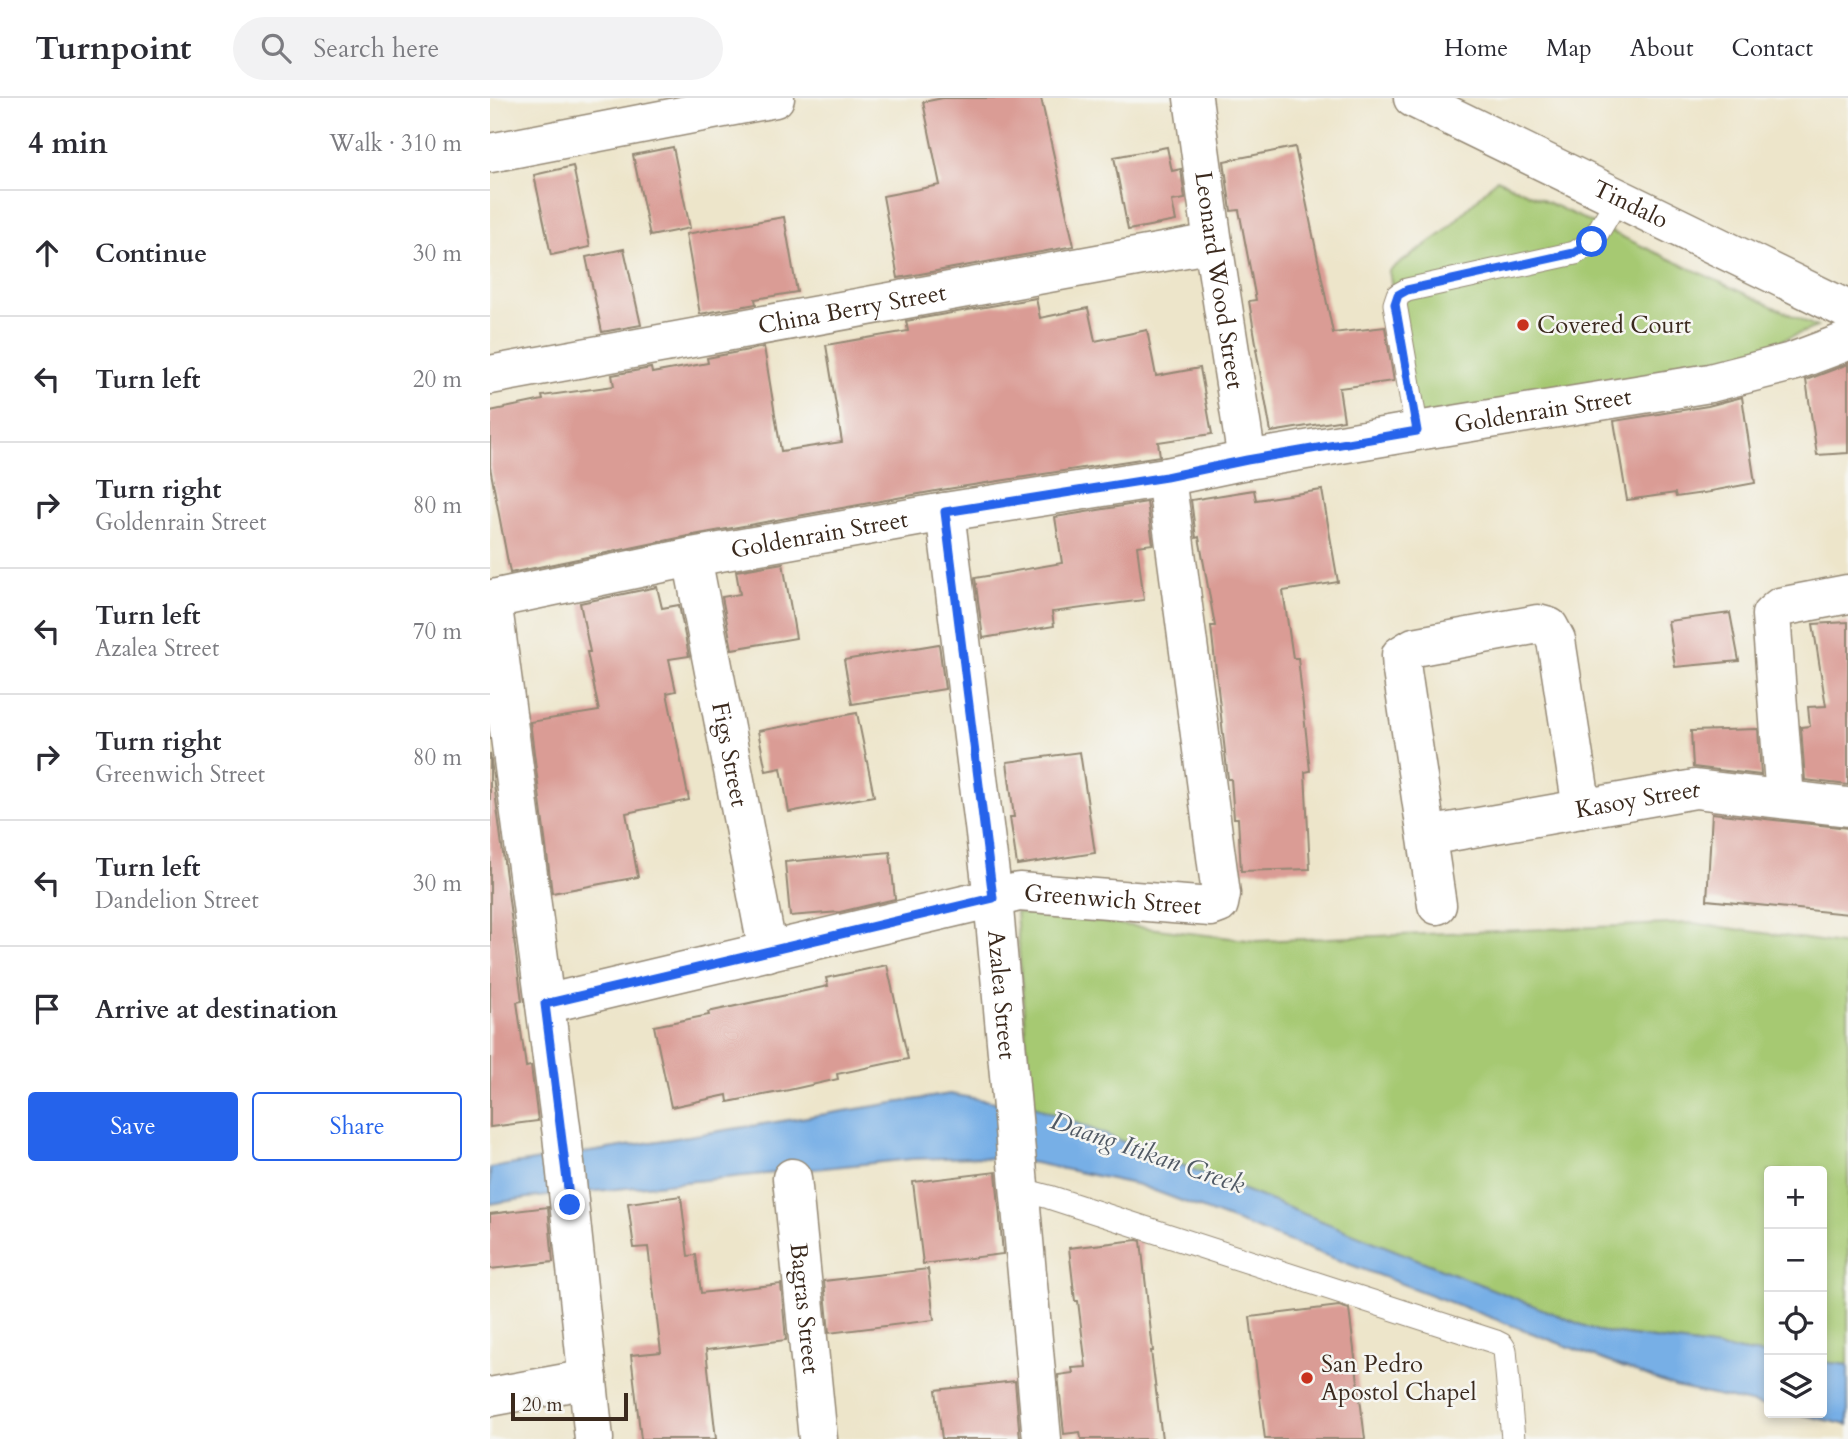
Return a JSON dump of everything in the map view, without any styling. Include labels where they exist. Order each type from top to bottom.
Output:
[{"type":"street","points":[[490,153],[775,98]]},
{"type":"street","name":"Leonard Wood Street","points":[[1194,98],[1213,243],[1247,460]]},
{"type":"street","name":"Tindalo","points":[[1413,98],[1848,310]]},
{"type":"street","name":"China Berry Street","points":[[490,375],[1213,243]]},
{"type":"street","name":"Goldenrain Street","points":[[491,594],[945,512],[1166,477],[1247,460],[1710,383],[1792,362],[1848,341]]},
{"type":"street","name":"Greenwich Street","points":[[545,1004],[1019,892],[1211,907],[1219,904],[1221,894],[1166,477]]},
{"type":"street","name":"Azalea Street","points":[[945,512],[993,898],[1042,1439]]},
{"type":"street","name":"Figs Street","points":[[692,557],[768,952]]},
{"type":"street","points":[[491,594],[562,1135],[594,1439]]},
{"type":"street","points":[[1785,799],[1771,615],[1780,607],[1848,594]]},
{"type":"street","points":[[1437,905],[1401,655],[1414,647],[1538,624],[1549,627],[1556,640],[1582,808]]},
{"type":"street","name":"Kasoy Street","points":[[1427,836],[1695,789],[1848,807]]},
{"type":"street","name":"Bagras Street","points":[[792,1178],[818,1439]]},
{"type":"street","points":[[490,1398],[588,1379]]},
{"type":"lane","points":[[1417,431],[1395,304],[1398,295],[1407,290],[1574,253],[1592,242],[1618,198]]},
{"type":"lane","points":[[1017,1176],[1062,1201],[1502,1345],[1505,1350],[1513,1439]]},
{"type":"green space","points":[[1497,179],[1817,327],[1702,370],[1417,424],[1389,271],[1443,233]]},
{"type":"green space","points":[[1016,912],[1256,941],[1693,923],[1848,945],[1848,1365],[1827,1363],[1827,1166],[1764,1166],[1764,1354],[1597,1331],[1031,1105]]},
{"type":"water","name":"Daang Itikan Creek","points":[[950,1094],[1012,1105],[1031,1105],[1597,1331],[1764,1354],[1764,1406],[1675,1387],[1139,1185],[1035,1163],[977,1157],[912,1159],[490,1204],[490,1168]]},
{"type":"water","points":[[1827,1363],[1848,1365],[1848,1425],[1816,1418],[1827,1418]]},
{"type":"building","points":[[943,98],[1041,98],[1074,246],[898,278],[883,196],[940,185],[923,102]]},
{"type":"building","points":[[673,147],[690,228],[650,236],[633,155]]},
{"type":"building","points":[[1167,147],[1172,171],[1181,169],[1185,199],[1172,201],[1176,221],[1128,230],[1114,157]]},
{"type":"building","points":[[1295,147],[1333,333],[1385,327],[1394,381],[1339,388],[1344,420],[1271,432],[1249,301],[1256,300],[1239,210],[1231,211],[1224,161]]},
{"type":"building","points":[[573,166],[590,247],[551,255],[534,175]]},
{"type":"building","points":[[784,217],[797,292],[755,299],[756,304],[700,314],[686,234]]},
{"type":"building","points":[[624,249],[641,325],[602,332],[586,257]]},
{"type":"building","points":[[1036,298],[1040,318],[1088,308],[1095,341],[1147,330],[1156,376],[1200,368],[1212,434],[1158,442],[1160,456],[941,490],[688,536],[510,573],[490,467],[490,411],[543,400],[542,396],[614,386],[612,375],[651,368],[652,373],[708,363],[707,358],[764,347],[781,451],[842,442],[826,345],[908,331],[906,321]]},
{"type":"building","points":[[1848,364],[1848,453],[1817,455],[1806,380]]},
{"type":"building","points":[[1742,397],[1755,483],[1676,497],[1675,493],[1627,500],[1614,421],[1708,406]]},
{"type":"building","points":[[1254,490],[1256,500],[1322,490],[1338,582],[1283,591],[1293,658],[1298,658],[1310,771],[1305,772],[1310,869],[1241,871],[1238,818],[1234,818],[1231,779],[1228,779],[1211,626],[1215,626],[1199,537],[1196,538],[1191,500]]},
{"type":"building","points":[[1147,502],[1153,544],[1137,546],[1144,600],[1052,612],[1054,626],[983,638],[975,578],[1062,563],[1055,517]]},
{"type":"building","points":[[783,563],[796,638],[732,649],[722,597],[740,594],[736,571]]},
{"type":"building","points":[[657,587],[662,608],[679,605],[689,656],[669,659],[676,691],[667,693],[689,800],[626,813],[638,877],[552,893],[530,722],[599,711],[580,603]]},
{"type":"building","points":[[1730,613],[1739,661],[1675,667],[1668,621]]},
{"type":"building","points":[[1848,622],[1848,785],[1805,780],[1801,727],[1810,726],[1808,707],[1826,706],[1813,624]]},
{"type":"building","points":[[939,644],[945,689],[852,704],[844,660]]},
{"type":"building","points":[[857,713],[874,796],[789,812],[781,768],[766,771],[758,731]]},
{"type":"building","points":[[1758,729],[1761,775],[1693,767],[1691,731]]},
{"type":"building","points":[[1080,752],[1095,853],[1017,865],[1010,817],[1014,817],[1007,762]]},
{"type":"building","points":[[490,753],[522,1001],[517,1002],[526,1067],[531,1066],[538,1121],[490,1127]]},
{"type":"building","points":[[1712,813],[1848,828],[1848,914],[1707,900]]},
{"type":"building","points":[[890,852],[895,899],[840,912],[790,916],[785,862]]},
{"type":"building","points":[[887,965],[908,1059],[837,1074],[838,1079],[789,1090],[728,1102],[727,1095],[671,1107],[654,1026],[828,986],[826,978]]},
{"type":"building","points":[[996,1172],[1003,1254],[923,1264],[913,1182]]},
{"type":"building","points":[[681,1196],[688,1256],[696,1255],[701,1293],[781,1284],[786,1340],[706,1350],[716,1439],[641,1439],[631,1355],[661,1352],[648,1247],[634,1248],[628,1203]]},
{"type":"building","points":[[548,1207],[553,1262],[490,1269],[490,1214]]},
{"type":"building","points":[[1141,1241],[1162,1439],[1081,1439],[1080,1432],[1064,1434],[1058,1375],[1073,1373],[1072,1368],[1086,1367],[1069,1248]]},
{"type":"building","points":[[928,1269],[934,1320],[829,1333],[824,1281]]},
{"type":"building","name":"San Pedro Apostol Chapel","points":[[1339,1306],[1349,1309],[1365,1439],[1265,1439],[1250,1317]]},
{"type":"building","points":[[1015,1381],[1020,1439],[942,1439],[936,1390]]},
{"type":"place","name":"Covered Court","points":[[1523,325]]},
{"type":"place","name":"San Pedro Apostol Chapel","points":[[1307,1378]]},
{"type":"route","points":[[570,1205],[545,1004],[993,898],[945,512],[1166,477],[1247,460],[1417,431],[1395,304],[1398,295],[1407,290],[1574,253],[1592,242]]}]
